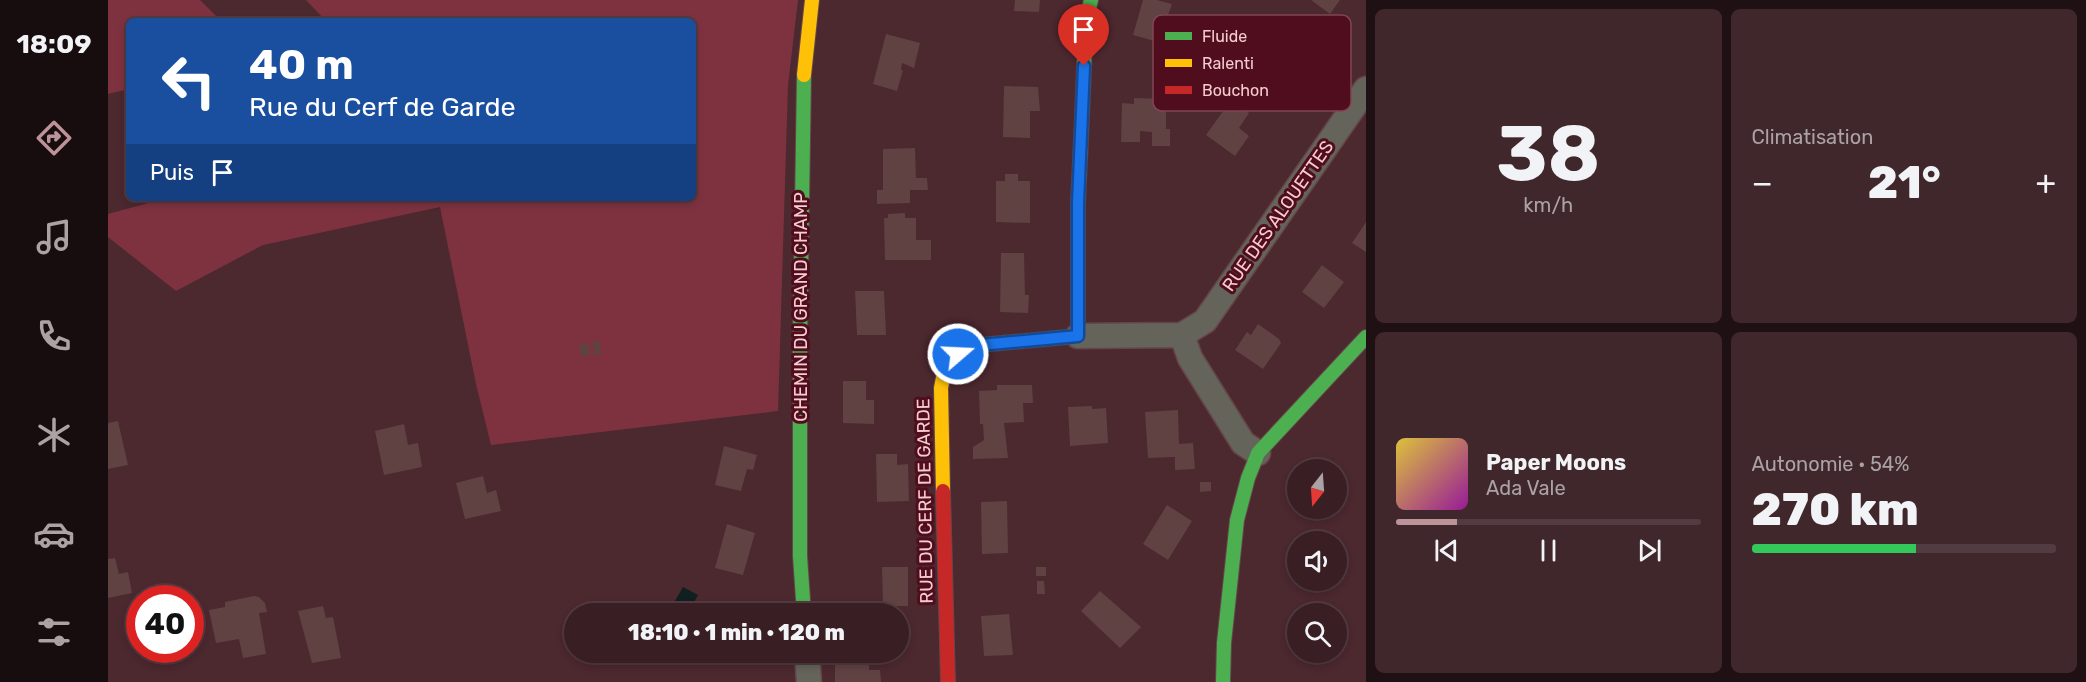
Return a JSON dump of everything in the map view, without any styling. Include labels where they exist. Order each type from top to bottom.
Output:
[{"type":"street","name":"CHEMIN DU GRAND CHAMP","points":[[803,603],[800,556],[800,338],[804,74],[812,0]]},
{"type":"street","points":[[1091,0],[1086,21],[1078,203],[1078,336],[1182,335],[1190,358],[1243,443],[1258,453]]},
{"type":"street","name":"RUE DES ALOUETTES","points":[[1351,111],[1366,89]]},
{"type":"street","name":"RUE DES ALOUETTES","points":[[1182,335],[1205,321],[1351,111]]},
{"type":"street","name":"RUE DU CERF DE GARDE","points":[[948,682],[941,388],[946,362],[969,346],[1078,336]]},
{"type":"street","points":[[1223,682],[1224,643],[1237,520],[1248,478],[1258,453],[1366,337]]},
{"type":"street","points":[[807,663],[808,682]]},
{"type":"shaded area","points":[[108,0],[200,0],[218,18],[126,18],[126,90],[108,94]]},
{"type":"shaded area","points":[[306,0],[798,0],[788,85],[778,411],[491,445],[476,384],[440,207],[263,245],[176,291],[108,237],[108,214],[156,201],[696,201],[696,18],[323,18]]},
{"type":"shaded area","points":[[683,587],[698,595],[694,603],[674,603]]},
{"type":"building","points":[[1015,0],[1040,0],[1039,12],[1014,11]]},
{"type":"building","points":[[1143,0],[1157,0],[1172,4],[1168,15],[1153,15],[1153,41],[1133,35]]},
{"type":"building","points":[[1311,0],[1340,0],[1330,14]]},
{"type":"building","points":[[886,34],[920,43],[914,68],[902,63],[901,70],[903,70],[897,91],[873,84]]},
{"type":"building","points":[[1004,86],[1038,87],[1040,111],[1030,111],[1030,138],[1003,137]]},
{"type":"building","points":[[1134,98],[1153,99],[1153,111],[1166,111],[1166,129],[1170,129],[1170,146],[1152,146],[1152,132],[1140,131],[1140,142],[1121,142],[1122,103],[1134,104]]},
{"type":"building","points":[[1223,111],[1249,113],[1239,128],[1249,136],[1235,156],[1206,135]]},
{"type":"building","points":[[915,148],[916,178],[927,178],[928,190],[910,190],[910,203],[877,204],[877,190],[883,190],[883,149]]},
{"type":"building","points":[[1005,174],[1018,174],[1018,181],[1030,181],[1030,223],[996,222],[996,181],[1005,181]]},
{"type":"building","points":[[905,213],[905,218],[916,218],[916,240],[931,240],[931,260],[885,260],[884,218],[888,218],[888,214]]},
{"type":"building","points":[[1366,222],[1366,252],[1352,243]]},
{"type":"building","points":[[1001,253],[1024,253],[1025,295],[1029,295],[1028,313],[1000,312]]},
{"type":"building","points":[[1322,265],[1344,282],[1324,308],[1302,292]]},
{"type":"building","points":[[855,291],[884,291],[886,335],[857,335]]},
{"type":"building","points":[[1258,324],[1279,339],[1281,343],[1263,369],[1235,350],[1247,332],[1251,335]]},
{"type":"building","points":[[593,341],[600,341],[601,355],[594,355]]},
{"type":"building","points":[[588,342],[590,355],[581,357],[579,345]]},
{"type":"building","points":[[843,381],[866,381],[866,400],[874,400],[874,424],[843,423]]},
{"type":"building","points":[[997,385],[1032,385],[1033,403],[1023,403],[1024,422],[1004,423],[1008,458],[973,459],[973,447],[984,440],[983,424],[980,424],[979,391],[997,390]]},
{"type":"building","points":[[1092,406],[1092,409],[1106,408],[1108,443],[1070,446],[1068,407]]},
{"type":"building","points":[[1178,410],[1179,444],[1193,443],[1195,469],[1175,470],[1175,457],[1148,458],[1145,412]]},
{"type":"building","points":[[118,421],[128,465],[108,469],[108,423]]},
{"type":"building","points":[[404,424],[408,445],[418,443],[422,467],[384,475],[375,431]]},
{"type":"building","points":[[724,446],[757,455],[753,470],[747,469],[741,491],[715,485]]},
{"type":"building","points":[[876,454],[897,454],[897,465],[908,464],[909,501],[877,502]]},
{"type":"building","points":[[483,476],[487,493],[496,490],[501,511],[465,519],[456,483]]},
{"type":"building","points":[[1200,482],[1211,482],[1211,491],[1200,492]]},
{"type":"building","points":[[1007,501],[1008,553],[982,554],[981,502]]},
{"type":"building","points":[[1167,505],[1192,521],[1168,560],[1143,544]]},
{"type":"building","points":[[727,524],[755,533],[743,575],[715,568]]},
{"type":"building","points":[[115,558],[119,574],[128,572],[130,585],[126,585],[126,594],[108,598],[108,559]]},
{"type":"building","points":[[882,567],[908,567],[908,603],[883,603]]},
{"type":"building","points":[[1036,567],[1046,567],[1046,576],[1036,576]]},
{"type":"building","points":[[1037,581],[1044,581],[1045,594],[1037,594]]},
{"type":"building","points":[[1100,591],[1141,627],[1120,648],[1081,611]]},
{"type":"building","points":[[259,597],[265,603],[267,612],[259,613],[266,654],[243,658],[239,639],[216,643],[209,610],[225,607],[225,602]]},
{"type":"building","points":[[323,606],[326,618],[333,617],[341,658],[312,663],[298,611]]},
{"type":"building","points":[[1009,614],[1013,655],[984,656],[981,616]]},
{"type":"building","points":[[835,663],[869,663],[869,670],[880,670],[881,682],[835,682]]},
{"type":"traffic: fast","points":[[1081,139],[1086,21],[1091,0]]},
{"type":"traffic: fast","points":[[803,603],[800,556],[800,338],[804,75]]},
{"type":"traffic: fast","points":[[1223,682],[1224,643],[1237,520],[1248,478],[1258,453],[1366,337]]},
{"type":"traffic: slow","points":[[804,75],[812,0]]},
{"type":"traffic: slow","points":[[943,491],[941,388],[946,362],[969,346],[1078,336],[1078,203],[1081,139]]},
{"type":"traffic: jam","points":[[943,491],[948,682]]},
{"type":"route","points":[[958,354],[969,346],[1078,336],[1078,203],[1084,66]]}]
